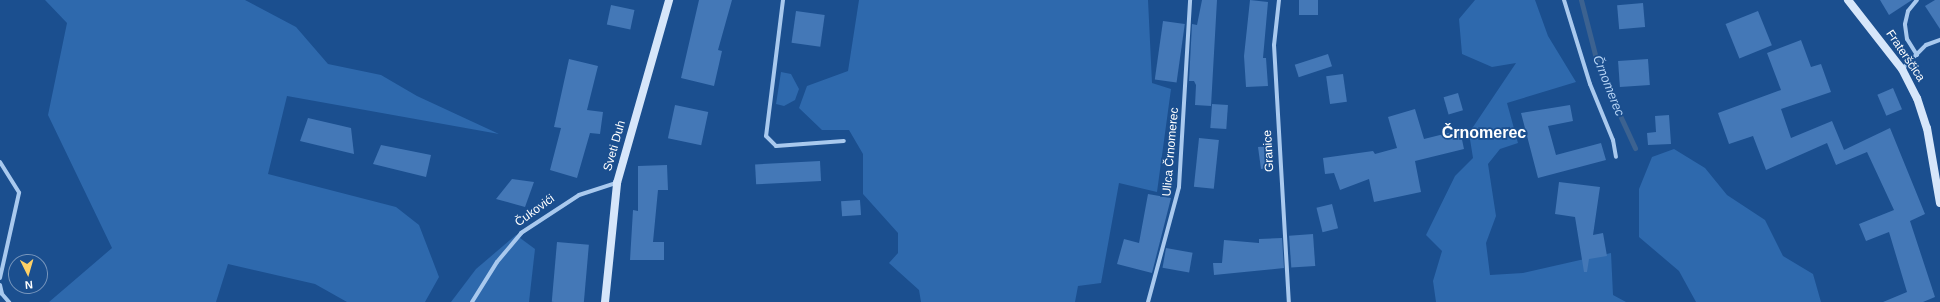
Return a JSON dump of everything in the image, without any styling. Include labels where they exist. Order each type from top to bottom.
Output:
[{"type":"main road","name":"Sveti Duh","points":[[605,302],[617,183],[669,0]]},
{"type":"main road","name":"Fraterščica","points":[[1848,0],[1902,69],[1924,116],[1940,204]]},
{"type":"street","points":[[783,0],[766,136],[776,146],[844,141]]},
{"type":"street","name":"Ulica Črnomerec","points":[[1148,302],[1179,187],[1190,0]]},
{"type":"street","name":"Granice","points":[[1279,0],[1274,45],[1289,302]]},
{"type":"street","points":[[1564,0],[1574,36],[1613,140],[1616,157]]},
{"type":"street","points":[[1917,0],[1908,11],[1905,24],[1907,39],[1917,55]]},
{"type":"street","points":[[1902,69],[1926,45],[1940,40]]},
{"type":"street","points":[[0,162],[19,193],[0,278]]},
{"type":"street","name":"Čukovići","points":[[472,302],[497,262],[521,233],[541,217],[579,194],[617,183]]},
{"type":"street","points":[[0,285],[2,294],[9,302]]},
{"type":"shaded area","points":[[45,0],[245,0],[296,27],[328,64],[381,75],[417,96],[499,134],[287,96],[268,174],[396,207],[419,225],[439,277],[425,302],[347,302],[315,284],[228,264],[216,302],[49,302],[112,248],[48,115],[67,23]]},
{"type":"shaded area","points":[[859,0],[1148,0],[1152,83],[1171,89],[1157,192],[1119,183],[1101,283],[1078,286],[1075,302],[921,302],[919,290],[889,263],[898,253],[898,233],[863,194],[863,154],[849,130],[822,130],[799,108],[807,86],[848,71]]},
{"type":"shaded area","points":[[1475,0],[1535,0],[1548,36],[1576,82],[1507,103],[1518,143],[1500,149],[1488,164],[1496,216],[1486,243],[1490,275],[1523,273],[1611,253],[1613,295],[1626,302],[1436,302],[1433,281],[1442,251],[1426,235],[1455,176],[1473,158],[1469,133],[1516,63],[1492,67],[1462,54],[1459,19]]},
{"type":"shaded area","points":[[781,72],[791,74],[799,89],[795,100],[784,106],[776,104]]},
{"type":"shaded area","points":[[1674,149],[1705,168],[1727,195],[1765,220],[1783,256],[1813,274],[1821,302],[1696,302],[1679,271],[1639,237],[1639,189],[1652,157]]},
{"type":"shaded area","points":[[516,235],[535,249],[529,302],[451,302],[476,269]]},
{"type":"building","points":[[699,0],[732,0],[718,50],[722,51],[714,86],[681,78]]},
{"type":"building","points":[[1202,0],[1217,0],[1211,106],[1195,105],[1196,85],[1194,81],[1189,81],[1192,24],[1197,25]]},
{"type":"building","points":[[1250,0],[1268,2],[1263,58],[1266,58],[1268,86],[1246,87],[1244,56]]},
{"type":"building","points":[[1299,0],[1318,0],[1318,15],[1299,15]]},
{"type":"building","points":[[1880,0],[1912,0],[1889,15]]},
{"type":"building","points":[[1935,0],[1940,0],[1940,29],[1925,6]]},
{"type":"building","points":[[1643,3],[1645,27],[1619,29],[1617,5]]},
{"type":"building","points":[[611,5],[634,10],[630,30],[607,25]]},
{"type":"building","points":[[796,11],[825,15],[820,47],[792,43]]},
{"type":"building","points":[[1758,11],[1772,45],[1739,58],[1726,24]]},
{"type":"building","points":[[1163,21],[1185,24],[1177,82],[1155,79]]},
{"type":"building","points":[[1801,40],[1811,67],[1821,64],[1831,92],[1781,109],[1791,138],[1832,121],[1844,150],[1890,128],[1925,214],[1910,221],[1935,297],[1923,302],[1883,302],[1907,292],[1889,232],[1866,241],[1859,224],[1894,210],[1867,152],[1836,165],[1827,143],[1766,170],[1753,136],[1729,144],[1718,113],[1781,90],[1767,53]]},
{"type":"building","points":[[1328,54],[1332,66],[1299,77],[1295,65]]},
{"type":"building","points":[[569,59],[598,66],[587,110],[603,112],[600,134],[590,133],[577,178],[550,170],[561,128],[554,127]]},
{"type":"building","points":[[1648,59],[1650,85],[1620,87],[1618,61]]},
{"type":"building","points":[[1343,74],[1347,102],[1330,104],[1326,76]]},
{"type":"building","points":[[1893,88],[1902,109],[1886,116],[1877,95]]},
{"type":"building","points":[[1458,93],[1463,110],[1449,114],[1444,97]]},
{"type":"building","points":[[1212,104],[1228,105],[1226,129],[1210,128]]},
{"type":"building","points":[[675,105],[708,112],[701,145],[668,138]]},
{"type":"building","points":[[1570,105],[1573,121],[1548,126],[1556,155],[1601,143],[1606,160],[1538,178],[1521,113]]},
{"type":"building","points":[[1415,109],[1424,139],[1460,130],[1464,149],[1415,161],[1421,192],[1374,202],[1369,179],[1340,190],[1334,173],[1325,174],[1323,158],[1373,151],[1375,154],[1397,148],[1388,117]]},
{"type":"building","points":[[1669,115],[1671,144],[1648,145],[1647,133],[1656,132],[1655,116]]},
{"type":"building","points":[[308,118],[351,128],[354,154],[300,141]]},
{"type":"building","points":[[1199,138],[1219,140],[1214,189],[1194,187]]},
{"type":"building","points":[[381,145],[431,155],[426,177],[373,164]]},
{"type":"building","points":[[1270,146],[1274,166],[1261,169],[1258,147]]},
{"type":"building","points":[[820,161],[821,181],[756,184],[755,164]]},
{"type":"building","points":[[667,165],[668,190],[658,190],[653,242],[664,242],[664,260],[630,260],[633,210],[638,211],[638,166]]},
{"type":"building","points":[[512,179],[534,182],[525,207],[496,199]]},
{"type":"building","points":[[1559,182],[1600,187],[1593,235],[1603,233],[1607,256],[1589,259],[1587,272],[1584,272],[1575,217],[1555,214]]},
{"type":"building","points":[[1148,194],[1171,198],[1152,273],[1117,264],[1124,239],[1139,243]]},
{"type":"building","points":[[860,200],[861,215],[842,216],[841,201]]},
{"type":"building","points":[[1332,204],[1338,228],[1323,232],[1316,208]]},
{"type":"building","points":[[1313,234],[1315,266],[1291,268],[1289,236]]},
{"type":"building","points":[[1282,238],[1284,268],[1214,275],[1213,263],[1222,263],[1224,240],[1259,243],[1259,239]]},
{"type":"building","points":[[557,242],[589,245],[584,302],[552,302]]},
{"type":"building","points":[[1166,248],[1193,253],[1189,272],[1163,268]]},
{"type":"waterway","name":"Črnomerec","points":[[1581,0],[1599,70],[1635,148]]},
{"type":"district","name":"Črnomerec","points":[[1484,133]]}]
